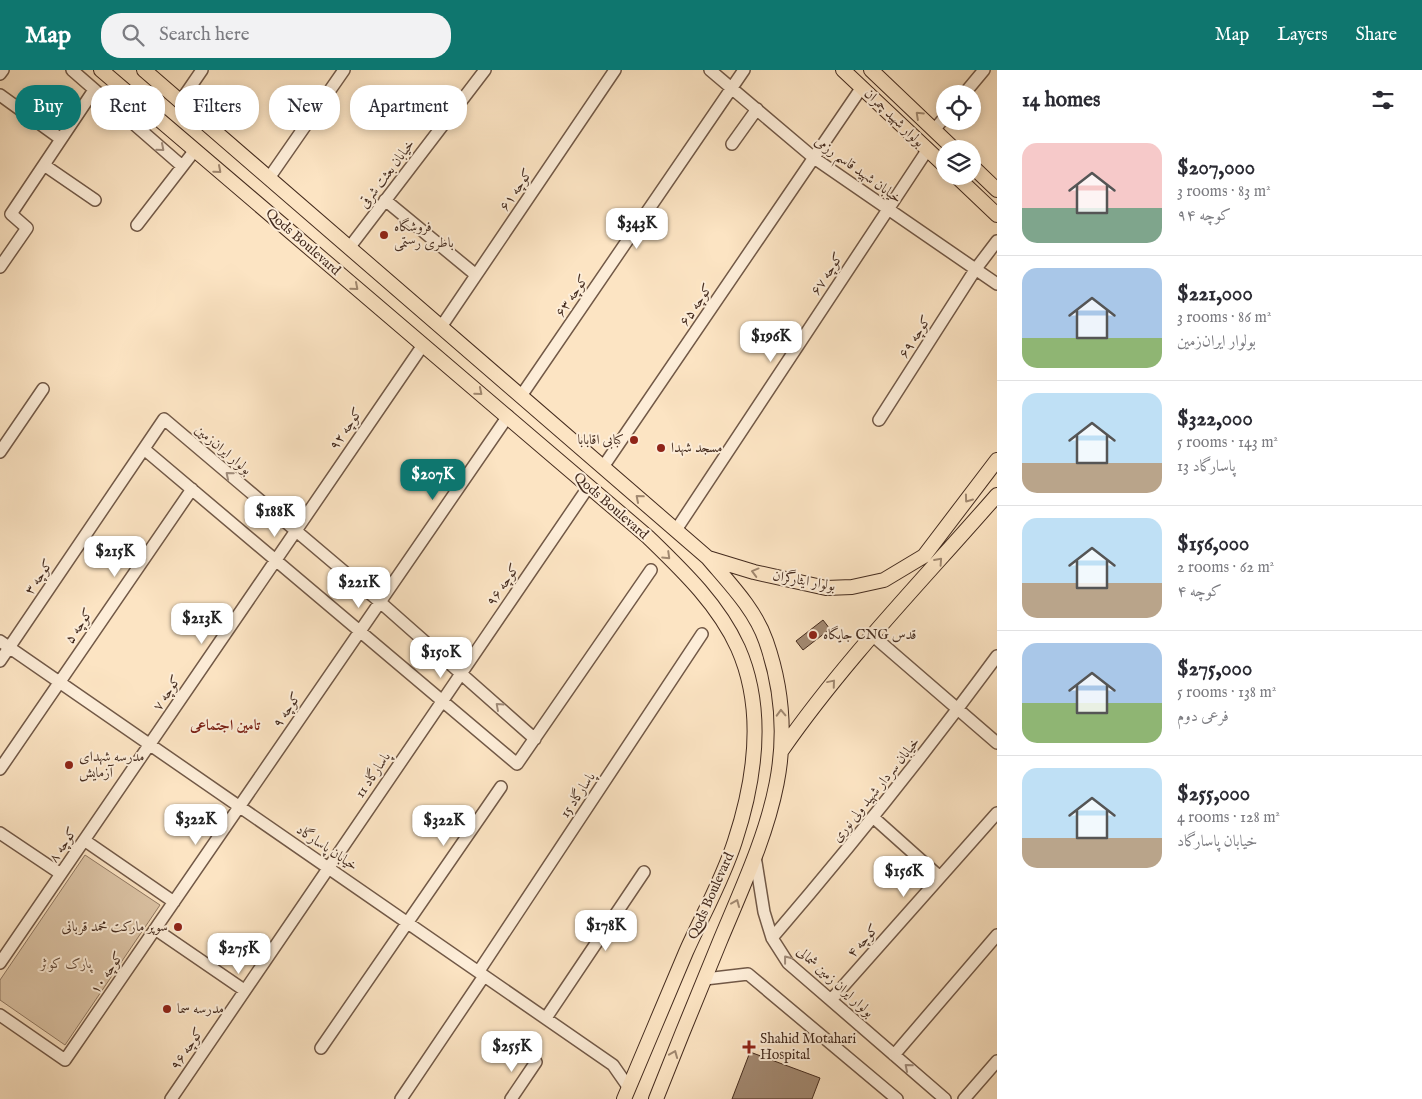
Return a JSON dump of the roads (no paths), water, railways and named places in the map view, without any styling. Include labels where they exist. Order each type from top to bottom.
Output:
[{"type":"main road","name":"Qods Boulevard","points":[[102,70],[589,486],[686,574],[721,616],[738,650],[753,700],[754,750],[748,791],[734,842],[626,1093]]},
{"type":"main road","name":"Qods Boulevard","points":[[144,70],[175,98]]},
{"type":"main road","name":"بولوار شهید چمران","points":[[843,70],[936,157]]},
{"type":"main road","name":"بولوار شهید چمران","points":[[872,70],[945,140]]},
{"type":"main road","name":"Qods Boulevard","points":[[213,130],[708,558],[745,602],[766,639],[780,695],[782,750],[775,797],[755,856],[656,1099]]},
{"type":"main road","points":[[981,175],[997,190]]},
{"type":"main road","points":[[965,185],[997,215]]},
{"type":"main road","name":"بولوار ایثارگران","points":[[708,558],[754,572],[826,588],[852,587],[884,580],[924,556],[997,460]]},
{"type":"main road","points":[[782,750],[814,704],[872,635],[997,495]]},
{"type":"street","points":[[0,74],[3,70]]},
{"type":"street","points":[[72,70],[91,87]]},
{"type":"street","points":[[192,85],[202,70]]},
{"type":"street","points":[[269,178],[344,70]]},
{"type":"street","name":"خیابان بعثت شرقی","points":[[349,248],[485,70]]},
{"type":"street","name":"کوچه ۶۱","points":[[441,327],[616,70]]},
{"type":"street","name":"خیابان شهید قاسم رزمی","points":[[710,70],[814,158],[997,284]]},
{"type":"street","name":"کوچه ۶۳","points":[[521,396],[744,70]]},
{"type":"street","points":[[972,85],[984,70]]},
{"type":"street","name":"کوچه ۶۵","points":[[603,467],[862,87]]},
{"type":"street","points":[[0,267],[27,228],[11,214],[91,94]]},
{"type":"street","points":[[0,95],[61,139]]},
{"type":"street","points":[[732,144],[757,109]]},
{"type":"street","points":[[140,130],[182,166]]},
{"type":"street","name":"کوچه ۶۷","points":[[676,530],[928,149]]},
{"type":"street","points":[[138,225],[195,150]]},
{"type":"street","points":[[44,165],[95,200]]},
{"type":"street","points":[[386,200],[476,275]]},
{"type":"street","name":"کوچه ۶۹","points":[[879,420],[975,270],[997,241]]},
{"type":"street","name":"کوچه ۹۲","points":[[276,560],[423,345]]},
{"type":"street","points":[[0,452],[43,388]]},
{"type":"street","name":"کوچه ۹","points":[[174,902],[508,416]]},
{"type":"street","name":"بولوار ایران‌زمین","points":[[164,419],[380,602],[535,739]]},
{"type":"street","name":"کوچه ۳","points":[[5,644],[164,419]]},
{"type":"street","points":[[144,448],[517,764],[651,570]]},
{"type":"street","name":"کوچه ۹۶","points":[[442,701],[589,486]]},
{"type":"street","name":"کوچه ۵","points":[[0,769],[192,489]]},
{"type":"street","name":"کوچه ۷","points":[[150,744],[276,560]]},
{"type":"street","name":"پاسارگاد 15","points":[[401,1099],[702,634]]},
{"type":"street","points":[[872,635],[997,743]]},
{"type":"street","points":[[0,660],[5,644]]},
{"type":"street","name":"خیابان پاسارگاد","points":[[5,644],[613,1065],[626,1093]]},
{"type":"street","name":"خیابان سردار شهید ولی نوری","points":[[772,938],[874,818],[959,710],[997,656]]},
{"type":"street","name":"پاسارگاد 11","points":[[328,867],[442,701]]},
{"type":"street","name":"کوچه ۸","points":[[0,963],[150,744]]},
{"type":"street","points":[[321,1048],[501,787]]},
{"type":"street","name":"کوچه ۴","points":[[831,1000],[997,813]]},
{"type":"street","points":[[874,818],[940,877]]},
{"type":"street","points":[[0,833],[61,874]]},
{"type":"street","points":[[84,840],[174,902]]},
{"type":"street","name":"بولوار ایران زمین شمالی","points":[[755,856],[764,912],[772,938],[788,962],[945,1099]]},
{"type":"street","name":"کوچه ۹۶","points":[[171,1099],[328,867]]},
{"type":"street","points":[[546,1018],[644,872]]},
{"type":"street","name":"کوچه ۱۰","points":[[0,1015],[65,1060],[174,902]]},
{"type":"street","points":[[156,929],[244,990]]},
{"type":"street","points":[[894,1055],[997,935]]},
{"type":"street","points":[[704,979],[748,974],[896,1099]]},
{"type":"street","points":[[964,1099],[997,1061]]},
{"type":"street","points":[[511,1099],[536,1062]]},
{"type":"place","name":"فروشگاه باطری رستمی","points":[[384,235]]},
{"type":"place","name":"کبابی اقابابا","points":[[634,440]]},
{"type":"place","name":"مسجد شهدا","points":[[661,448]]},
{"type":"place","name":"جایگاه CNG قدس","points":[[813,635]]},
{"type":"place","name":"مدرسه شهدای آزمایش","points":[[69,765]]},
{"type":"place","name":"سوپر مارکت محمد قربانی","points":[[178,927]]},
{"type":"place","name":"مدرسه سما","points":[[167,1009]]},
{"type":"place","name":"Shahid Motahari Hospital","points":[[749,1047]]},
{"type":"district","name":"تامین اجتماعی","points":[[225,725]]},
{"type":"park label","name":"پارک کوثر","points":[[66,964]]}]
